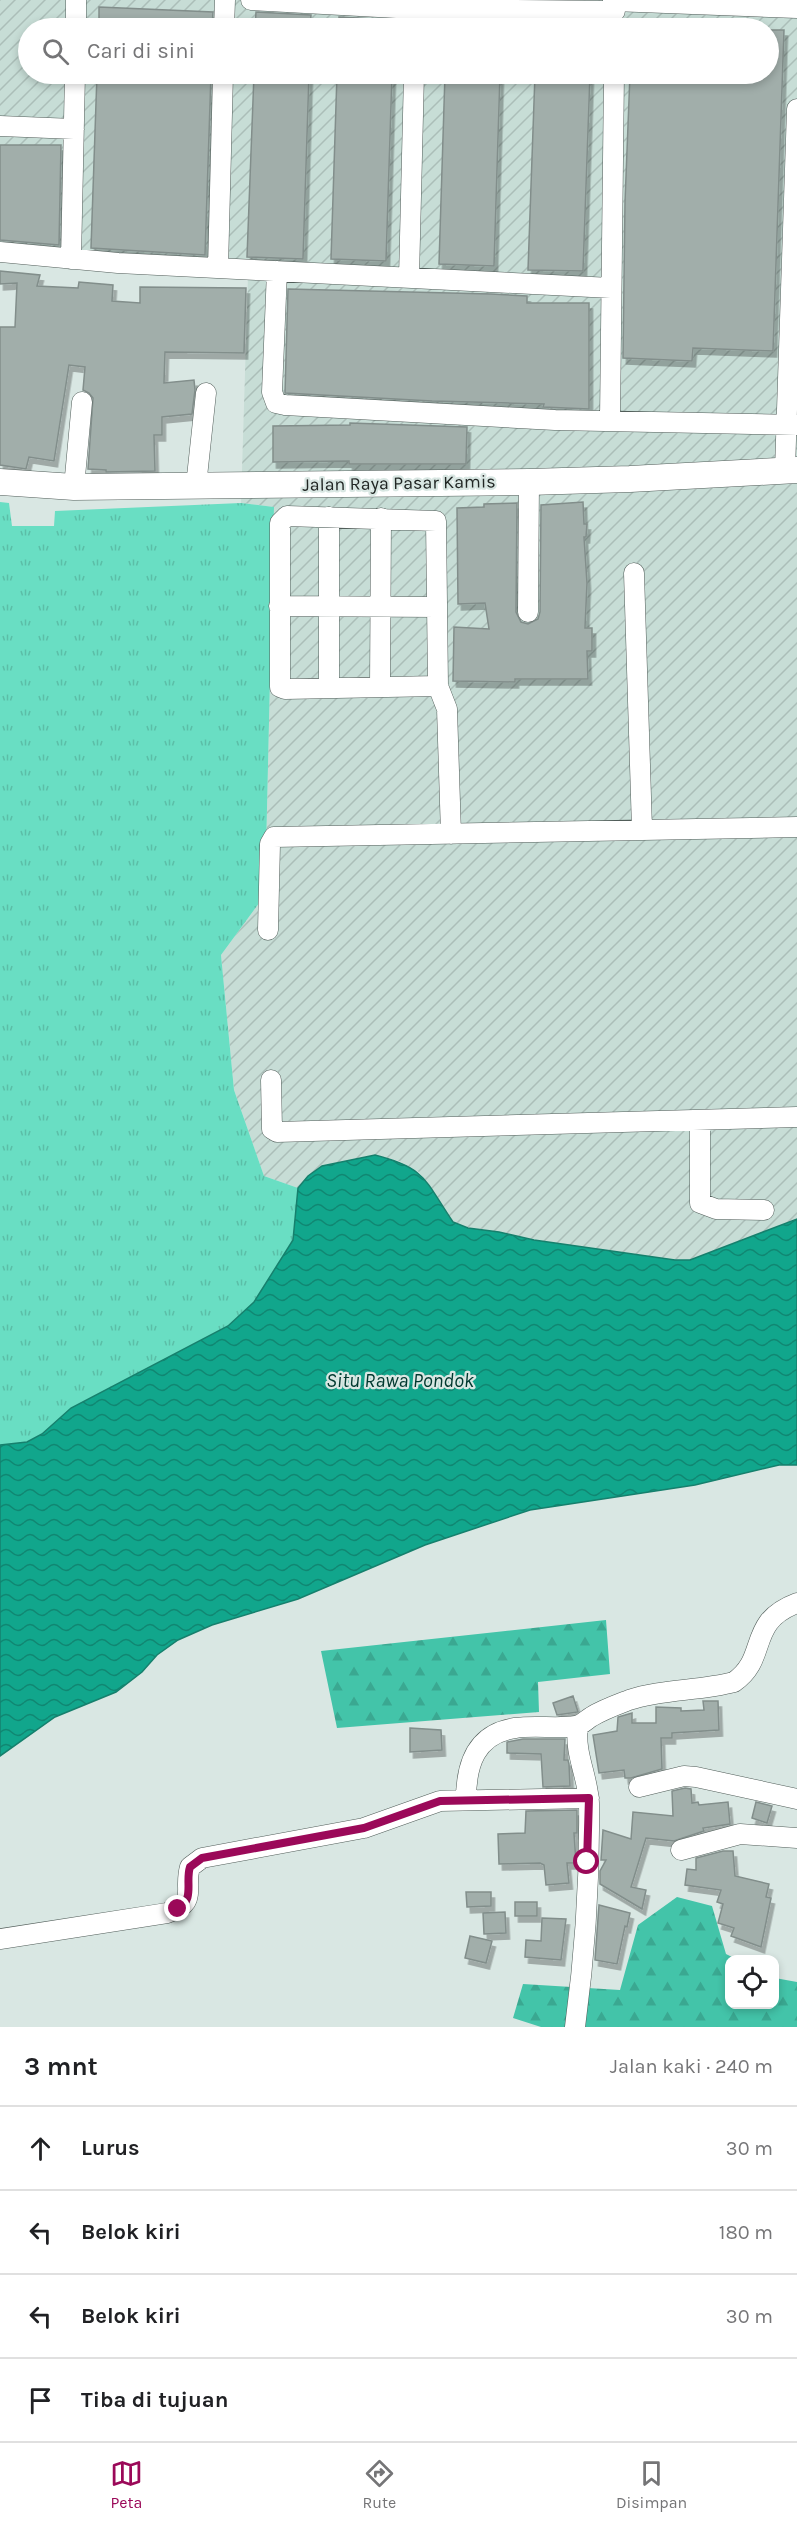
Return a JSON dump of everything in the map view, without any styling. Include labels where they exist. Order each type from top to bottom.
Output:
[{"type":"main road","name":"Jalan Raya Pasar Kamis","points":[[0,482],[74,488],[529,482],[641,479],[791,470]]},
{"type":"street","points":[[76,0],[76,18]]},
{"type":"street","points":[[224,18],[225,0]]},
{"type":"street","points":[[251,0],[406,18]]},
{"type":"street","points":[[437,18],[614,10],[797,8]]},
{"type":"street","points":[[71,259],[75,84]]},
{"type":"street","points":[[218,268],[223,84]]},
{"type":"street","points":[[409,278],[414,84]]},
{"type":"street","points":[[610,419],[614,84]]},
{"type":"street","points":[[791,470],[797,109]]},
{"type":"street","points":[[0,126],[74,129]]},
{"type":"street","points":[[0,252],[218,268],[611,288]]},
{"type":"street","points":[[278,270],[272,392],[276,403],[555,420],[610,419],[792,425]]},
{"type":"street","points":[[196,486],[206,393]]},
{"type":"street","points":[[74,488],[82,402]]},
{"type":"street","points":[[528,612],[529,482]]},
{"type":"street","points":[[438,686],[285,689],[280,687],[279,606],[280,523],[282,519],[286,516],[436,521],[438,686],[447,709],[451,834]]},
{"type":"street","points":[[329,518],[329,688]]},
{"type":"street","points":[[380,686],[381,518]]},
{"type":"street","points":[[634,573],[642,829]]},
{"type":"street","points":[[279,606],[437,607]]},
{"type":"street","points":[[268,930],[270,844],[274,837],[797,827]]},
{"type":"street","points":[[271,1080],[272,1128],[277,1132],[797,1117]]},
{"type":"street","points":[[700,1120],[700,1203],[716,1209],[764,1210]]},
{"type":"street","points":[[466,1800],[470,1762],[481,1745],[515,1728],[578,1726],[600,1712],[631,1699],[734,1682],[746,1674],[761,1633],[771,1617],[797,1604]]},
{"type":"street","points":[[575,2027],[587,1894],[589,1798],[578,1750],[578,1726]]},
{"type":"street","points":[[639,1787],[684,1776],[797,1799]]},
{"type":"street","points":[[0,1939],[167,1912],[185,1905],[189,1898],[190,1867],[202,1858],[328,1836],[388,1821],[433,1802],[589,1798]]},
{"type":"street","points":[[681,1850],[740,1834],[797,1838]]},
{"type":"shaded area","points":[[0,0],[797,0],[797,1219],[690,1260],[675,1260],[534,1240],[459,1226],[453,1222],[419,1172],[399,1161],[375,1155],[322,1166],[308,1176],[298,1188],[264,1176],[234,1090],[221,955],[265,895],[274,507],[241,503],[248,276],[0,261]]},
{"type":"green space","points":[[0,502],[9,503],[12,526],[54,526],[55,511],[241,503],[274,507],[265,895],[221,955],[234,1090],[264,1176],[298,1188],[293,1240],[254,1302],[228,1326],[71,1408],[42,1434],[27,1442],[0,1445]]},
{"type":"green space","points":[[606,1620],[610,1674],[538,1682],[539,1712],[337,1728],[321,1651]]},
{"type":"green space","points":[[677,1897],[712,1906],[728,1955],[725,1955],[725,2009],[779,2009],[779,1979],[797,1982],[797,2027],[541,2027],[513,2018],[523,1984],[620,1990],[638,1925]]},
{"type":"water","name":"Situ Rawa Pondok","points":[[375,1155],[405,1165],[415,1171],[430,1186],[453,1222],[468,1228],[534,1240],[675,1260],[690,1260],[797,1219],[797,1465],[779,1465],[695,1485],[530,1510],[425,1545],[298,1599],[212,1625],[178,1640],[157,1655],[142,1672],[116,1692],[55,1717],[0,1756],[0,1445],[27,1442],[42,1434],[71,1408],[228,1326],[254,1302],[293,1240],[298,1188],[308,1176],[322,1166]]},
{"type":"building","points":[[99,7],[213,12],[213,18],[99,18]]},
{"type":"building","points":[[256,12],[311,15],[311,18],[256,18]]},
{"type":"building","points":[[779,30],[784,30],[773,351],[693,348],[692,361],[623,358],[630,84],[779,84]]},
{"type":"building","points":[[97,84],[211,84],[205,255],[91,248]]},
{"type":"building","points":[[254,84],[309,84],[303,259],[247,257]]},
{"type":"building","points":[[337,84],[392,84],[386,261],[331,259]]},
{"type":"building","points":[[445,84],[500,84],[494,266],[439,264]]},
{"type":"building","points":[[535,84],[590,84],[583,271],[528,270]]},
{"type":"building","points":[[0,145],[61,145],[59,245],[0,240]]},
{"type":"building","points":[[0,271],[40,275],[37,286],[78,288],[79,282],[113,285],[112,301],[140,303],[140,287],[246,288],[244,353],[165,352],[164,383],[194,380],[195,390],[192,414],[162,417],[162,435],[154,435],[155,471],[106,472],[106,470],[88,469],[93,398],[83,390],[85,367],[69,365],[54,461],[29,457],[26,469],[0,465],[0,327],[15,327],[17,283],[0,284]]},
{"type":"building","points":[[288,289],[491,294],[527,296],[527,303],[589,303],[589,409],[543,407],[544,404],[285,393]]},
{"type":"building","points":[[350,423],[467,427],[466,464],[273,462],[273,426],[350,425]]},
{"type":"building","points":[[583,502],[584,524],[587,524],[586,537],[584,537],[587,583],[585,628],[592,628],[592,651],[587,651],[588,679],[515,679],[515,682],[453,681],[454,627],[489,629],[485,603],[458,604],[457,508],[517,503],[516,612],[521,622],[528,624],[538,619],[540,612],[541,505]]},
{"type":"building","points":[[573,1696],[578,1712],[557,1715],[553,1703]]},
{"type":"building","points":[[703,1701],[718,1701],[719,1730],[672,1733],[672,1738],[661,1738],[662,1769],[631,1778],[625,1778],[624,1770],[599,1773],[593,1735],[617,1731],[618,1717],[632,1713],[632,1723],[656,1723],[656,1707],[681,1708],[681,1711],[704,1710]]},
{"type":"building","points":[[410,1728],[441,1730],[442,1750],[410,1752]]},
{"type":"building","points":[[523,1739],[565,1739],[564,1760],[568,1760],[569,1764],[570,1786],[543,1787],[541,1754],[507,1753],[507,1742]]},
{"type":"building","points":[[691,1789],[692,1803],[698,1802],[699,1805],[728,1802],[730,1824],[703,1828],[704,1831],[674,1841],[646,1838],[631,1887],[646,1890],[642,1909],[600,1884],[600,1871],[606,1860],[601,1860],[603,1830],[631,1839],[633,1812],[673,1816],[672,1791]]},
{"type":"building","points":[[756,1802],[772,1806],[767,1823],[752,1818]]},
{"type":"building","points":[[577,1810],[577,1833],[574,1833],[576,1863],[567,1863],[569,1883],[546,1885],[544,1865],[540,1863],[499,1864],[498,1834],[525,1833],[526,1811]]},
{"type":"building","points":[[723,1851],[733,1851],[735,1876],[769,1884],[766,1897],[771,1898],[761,1947],[731,1936],[734,1928],[718,1923],[723,1904],[717,1902],[721,1890],[685,1885],[687,1869],[696,1870],[696,1858]]},
{"type":"building","points":[[466,1892],[491,1892],[491,1906],[467,1907]]},
{"type":"building","points":[[515,1902],[537,1902],[537,1916],[515,1916]]},
{"type":"building","points":[[599,1905],[630,1913],[617,1964],[595,1960]]},
{"type":"building","points":[[505,1912],[506,1933],[484,1934],[483,1913]]},
{"type":"building","points":[[542,1918],[566,1919],[561,1960],[525,1957],[526,1940],[541,1941]]},
{"type":"building","points":[[470,1936],[492,1941],[486,1963],[465,1958]]},
{"type":"route","points":[[178,1909],[185,1905],[189,1898],[188,1873],[190,1867],[202,1858],[364,1828],[440,1801],[589,1798],[587,1862]]}]
